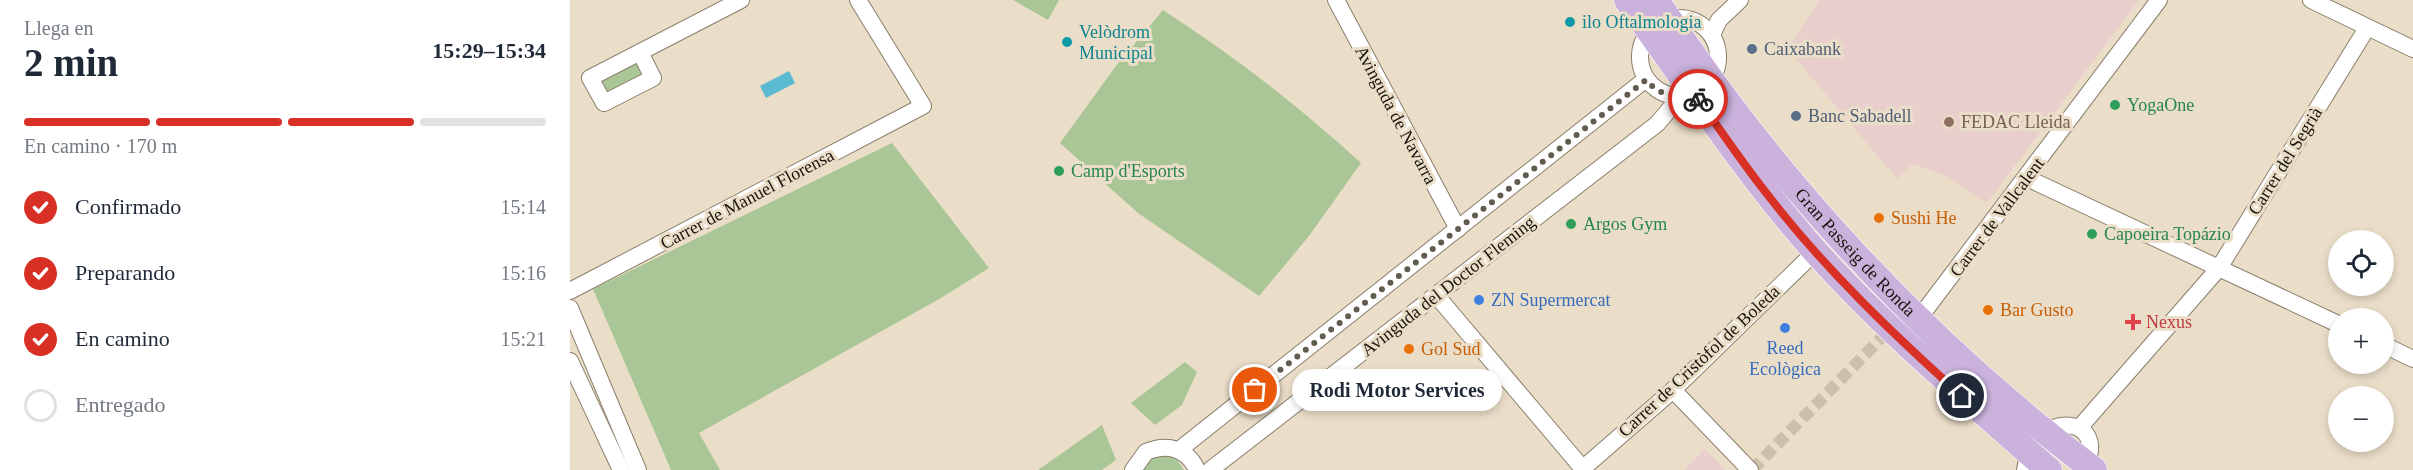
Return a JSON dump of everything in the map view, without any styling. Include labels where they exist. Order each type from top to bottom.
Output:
[{"type":"main road","name":"Gran Passeig de Ronda","points":[[1627,0],[1658,17],[1665,57],[1823,219],[1995,392],[2046,431],[2088,468]]},
{"type":"main road","name":"Gran Passeig de Ronda","points":[[1696,90],[1771,199],[1816,251],[1930,367],[2027,461],[2049,470]]},
{"type":"street","points":[[640,52],[741,0]]},
{"type":"street","name":"Carrer de Manuel Florensa","points":[[570,291],[923,106],[858,0]]},
{"type":"street","name":"Avinguda de Navarra","points":[[1336,0],[1458,230]]},
{"type":"street","points":[[1696,90],[1666,95],[1646,80],[1640,64],[1642,43],[1658,17],[1685,18],[1711,26],[1740,0]]},
{"type":"street","name":"Carrer de Vallcalent","points":[[1920,317],[2159,0]]},
{"type":"street","points":[[2311,0],[2413,49]]},
{"type":"street","name":"Avinguda del Doctor Fleming","points":[[1210,470],[1660,122],[1696,90],[1718,66],[1719,53],[1711,26]]},
{"type":"street","name":"Carrer del Segrià","points":[[2080,427],[2219,268],[2367,28]]},
{"type":"street","name":"Avinguda del Doctor Fleming","points":[[1179,450],[1646,80]]},
{"type":"street","points":[[2027,178],[2328,319]]},
{"type":"street","name":"Carrer de Cristòfol de Boleda","points":[[1582,469],[1673,390],[1816,251]]},
{"type":"street","points":[[1436,295],[1582,469]]},
{"type":"street","points":[[570,308],[638,470]]},
{"type":"street","points":[[2394,350],[2413,359]]},
{"type":"street","points":[[570,361],[575,387],[621,470]]},
{"type":"street","points":[[1673,390],[1750,470]]},
{"type":"street","points":[[2027,461],[2035,440],[2046,431],[2061,426],[2080,427],[2088,437],[2090,450],[2088,468]]},
{"type":"street","points":[[1133,470],[1139,459],[1156,447],[1179,450],[1187,455],[1197,470]]},
{"type":"shaded area","name":"FEDAC Lleida","points":[[1819,0],[2139,0],[1987,203],[1946,176],[1913,164],[1897,179],[1790,52],[1788,54],[1786,52]]},
{"type":"shaded area","points":[[1704,449],[1724,468],[1725,470],[1684,470]]},
{"type":"green space","points":[[1013,0],[1059,0],[1048,20]]},
{"type":"green space","points":[[1163,10],[1265,82],[1361,163],[1309,236],[1259,296],[1138,213],[1060,143],[1116,66]]},
{"type":"green space","points":[[634,62],[639,63],[642,71],[640,77],[610,92],[606,90],[602,82],[605,77]]},
{"type":"green space","points":[[892,143],[989,268],[941,298],[699,433],[720,470],[671,470],[593,289]]},
{"type":"green space","points":[[1185,362],[1197,372],[1182,405],[1155,425],[1131,403]]},
{"type":"green space","points":[[1102,425],[1116,460],[1102,470],[1038,470]]},
{"type":"green space","points":[[1168,454],[1176,458],[1184,470],[1141,470],[1151,458]]},
{"type":"water","points":[[789,71],[795,83],[766,98],[760,86]]},
{"type":"tunnel","points":[[1752,470],[1890,329]]},
{"type":"way so far","points":[[1255,390],[1646,80],[1666,95],[1680,97],[1695,94],[1698,99]]},
{"type":"place","name":"ilo Oftalmologia","points":[[1570,22]]},
{"type":"place","name":"Velòdrom Municipal","points":[[1067,42]]},
{"type":"place","name":"Caixabank","points":[[1752,49]]},
{"type":"place","name":"YogaOne","points":[[2115,105]]},
{"type":"place","name":"Banc Sabadell","points":[[1796,116]]},
{"type":"place","name":"FEDAC Lleida","points":[[1949,122]]},
{"type":"place","name":"Camp d'Esports","points":[[1059,171]]},
{"type":"place","name":"Sushi He","points":[[1879,218]]},
{"type":"place","name":"Argos Gym","points":[[1571,224]]},
{"type":"place","name":"Capoeira Topázio","points":[[2092,234]]},
{"type":"place","name":"ZN Supermercat","points":[[1479,300]]},
{"type":"place","name":"Bar Gusto","points":[[1988,310]]},
{"type":"place","name":"Nexus","points":[[2133,322]]},
{"type":"place","name":"Reed Ecològica","points":[[1785,328]]},
{"type":"place","name":"Gol Sud","points":[[1409,349]]},
{"type":"place","name":"Rodi Motor Services","points":[[1255,390]]},
{"type":"route","points":[[1698,99],[1771,199],[1816,251],[1890,329],[1962,396]]}]
